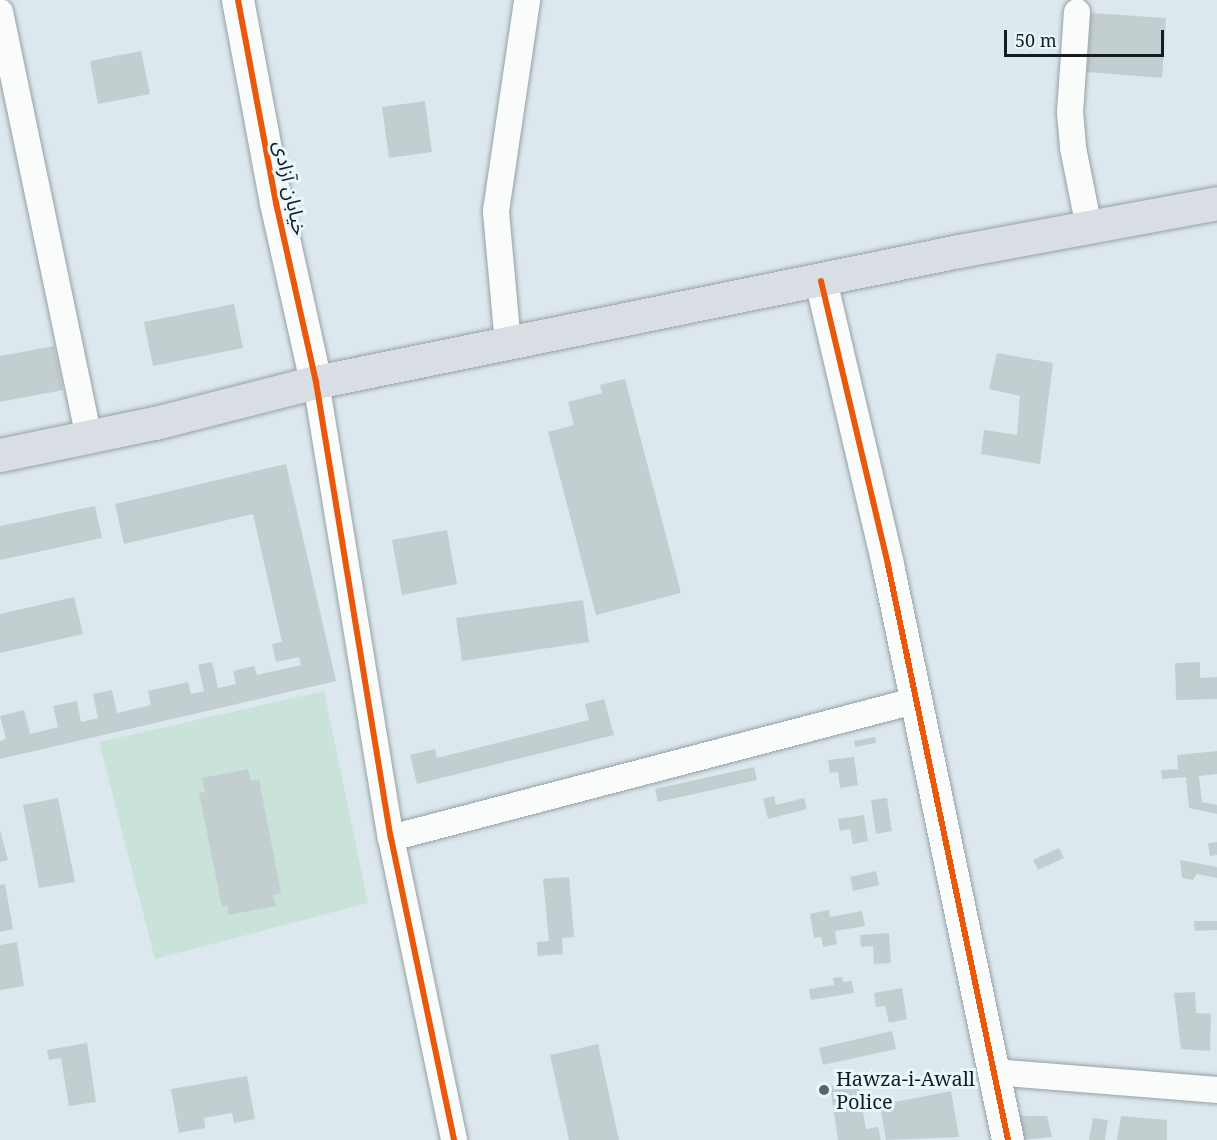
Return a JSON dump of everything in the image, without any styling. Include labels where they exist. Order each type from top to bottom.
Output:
[{"type":"highway","points":[[0,455],[89,437],[316,382],[1217,203]]},
{"type":"street","name":"خیابان آزادی","points":[[238,0],[276,203],[316,382]]},
{"type":"street","points":[[508,344],[496,211],[527,0]]},
{"type":"street","points":[[0,12],[89,437]]},
{"type":"street","points":[[1077,12],[1070,112],[1073,148],[1089,227]]},
{"type":"street","points":[[821,281],[888,565],[914,701],[1008,1140]]},
{"type":"street","points":[[316,382],[391,838],[454,1140]]},
{"type":"street","points":[[391,838],[914,701]]},
{"type":"street","points":[[994,1072],[1217,1090]]},
{"type":"green space","points":[[324,691],[368,903],[155,959],[99,742]]},
{"type":"building","points":[[1091,13],[1166,18],[1162,78],[1087,72]]},
{"type":"building","points":[[141,51],[150,94],[98,104],[90,61]]},
{"type":"building","points":[[425,101],[432,152],[389,158],[382,107]]},
{"type":"building","points":[[234,304],[243,348],[153,366],[144,322]]},
{"type":"building","points":[[54,346],[63,390],[0,402],[0,356]]},
{"type":"building","points":[[997,353],[1053,363],[1040,464],[981,454],[984,430],[1017,435],[1020,396],[989,389]]},
{"type":"building","points":[[625,379],[681,593],[596,615],[548,432],[574,425],[568,402],[602,393],[600,385]]},
{"type":"building","points":[[286,464],[336,681],[0,759],[0,741],[6,739],[0,716],[24,710],[30,734],[58,727],[53,706],[77,701],[81,722],[98,718],[93,694],[112,690],[117,713],[151,705],[148,691],[188,682],[191,694],[204,691],[198,665],[212,662],[218,688],[236,684],[233,671],[254,666],[257,675],[301,665],[299,657],[276,662],[272,644],[282,642],[253,514],[124,544],[115,504]]},
{"type":"building","points":[[95,506],[102,538],[0,560],[0,526]]},
{"type":"building","points":[[447,530],[457,584],[402,595],[392,540]]},
{"type":"building","points":[[74,597],[83,634],[0,653],[0,614]]},
{"type":"building","points":[[583,600],[589,642],[462,661],[456,618]]},
{"type":"building","points":[[1200,662],[1200,678],[1217,677],[1217,699],[1176,700],[1175,663]]},
{"type":"building","points":[[604,699],[614,735],[417,784],[410,755],[435,749],[437,758],[589,720],[585,704]]},
{"type":"building","points":[[875,737],[876,743],[855,747],[854,741]]},
{"type":"building","points":[[1217,751],[1217,774],[1199,776],[1202,802],[1217,805],[1217,814],[1189,808],[1186,777],[1162,779],[1161,770],[1178,769],[1177,755]]},
{"type":"building","points":[[854,757],[858,785],[840,788],[838,772],[830,773],[828,760]]},
{"type":"building","points":[[754,767],[757,780],[658,802],[655,789]]},
{"type":"building","points":[[248,769],[251,781],[259,779],[281,893],[273,895],[276,906],[229,915],[227,905],[222,907],[199,793],[205,792],[202,778]]},
{"type":"building","points":[[774,796],[776,805],[804,798],[807,809],[768,819],[763,799]]},
{"type":"building","points":[[58,798],[75,882],[39,888],[23,805]]},
{"type":"building","points":[[887,798],[892,831],[876,834],[871,800]]},
{"type":"building","points":[[864,815],[868,841],[853,844],[850,829],[840,831],[838,819]]},
{"type":"building","points":[[0,830],[8,860],[0,862]]},
{"type":"building","points":[[1217,842],[1217,855],[1210,856],[1208,843]]},
{"type":"building","points":[[1059,848],[1064,858],[1038,870],[1033,860]]},
{"type":"building","points":[[1180,860],[1217,867],[1217,878],[1197,874],[1193,880],[1182,878]]},
{"type":"building","points":[[876,871],[879,885],[853,891],[850,877]]},
{"type":"building","points":[[569,877],[574,937],[562,938],[563,954],[538,956],[537,942],[549,941],[543,879]]},
{"type":"building","points":[[5,884],[13,929],[0,932],[0,885]]},
{"type":"building","points":[[829,910],[830,917],[862,911],[865,926],[835,931],[837,944],[823,947],[821,937],[814,938],[810,914]]},
{"type":"building","points":[[1194,921],[1217,921],[1217,930],[1195,931]]},
{"type":"building","points":[[889,933],[891,963],[874,964],[873,946],[861,947],[860,935]]},
{"type":"building","points":[[17,942],[24,986],[0,990],[0,945]]},
{"type":"building","points":[[842,977],[843,982],[852,981],[854,993],[811,1000],[809,989],[834,985],[833,978]]},
{"type":"building","points":[[902,988],[907,1019],[889,1023],[885,1006],[876,1007],[874,993]]},
{"type":"building","points":[[1195,992],[1196,1013],[1211,1014],[1210,1051],[1181,1049],[1174,993]]},
{"type":"building","points":[[892,1031],[896,1049],[823,1065],[819,1048]]},
{"type":"building","points":[[87,1043],[96,1102],[69,1106],[61,1058],[49,1060],[47,1050]]},
{"type":"building","points":[[598,1044],[619,1140],[569,1140],[550,1055]]},
{"type":"building","points":[[247,1076],[255,1119],[234,1123],[232,1113],[204,1118],[205,1128],[179,1133],[171,1089]]},
{"type":"building","points":[[858,1082],[866,1129],[878,1127],[881,1140],[838,1140],[830,1086]]},
{"type":"building","points":[[951,1091],[959,1137],[886,1140],[880,1105]]},
{"type":"building","points":[[1019,1116],[1047,1116],[1052,1137],[1024,1140]]},
{"type":"building","points":[[1121,1116],[1167,1120],[1167,1140],[1117,1140]]},
{"type":"building","points":[[1093,1118],[1108,1120],[1105,1140],[1089,1140]]},
{"type":"cycle path","points":[[238,0],[276,203],[316,382],[391,838],[454,1140]]},
{"type":"cycle path","points":[[821,281],[888,565],[1008,1140]]},
{"type":"place","name":"Hawza-i-Awall Police","points":[[824,1090]]}]
